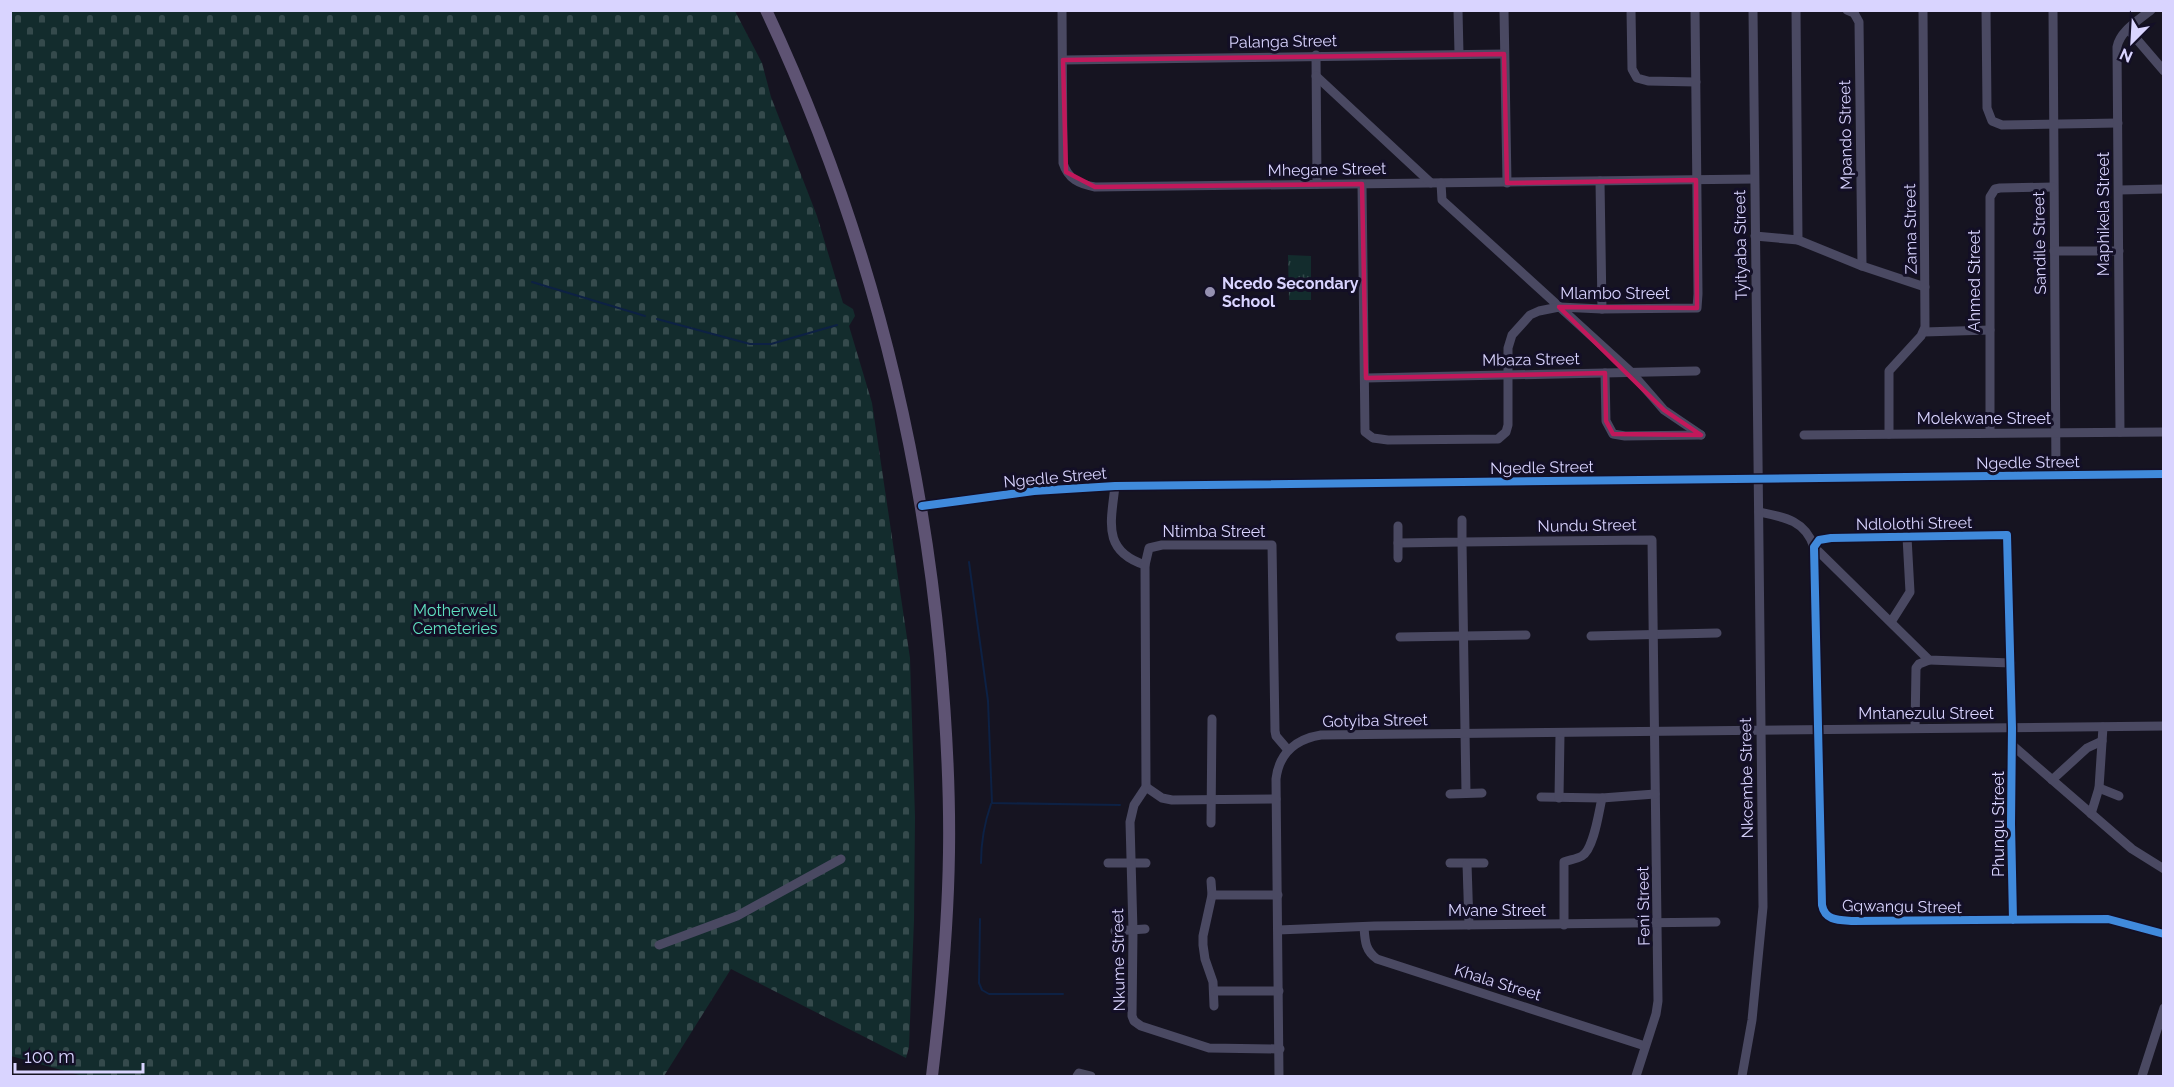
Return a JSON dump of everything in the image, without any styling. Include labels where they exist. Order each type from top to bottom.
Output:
[{"type":"main road","points":[[766,10],[814,118],[855,234],[887,344],[922,506],[935,605],[948,779],[947,899],[932,1077]]},
{"type":"street","name":"Mhegane Street","points":[[1062,10],[1063,163],[1066,172],[1077,182],[1095,187],[1754,179]]},
{"type":"street","points":[[1458,10],[1459,54]]},
{"type":"street","points":[[1504,10],[1507,183]]},
{"type":"street","points":[[1631,10],[1632,69],[1636,78],[1648,81],[1696,82]]},
{"type":"street","points":[[1695,10],[1696,180]]},
{"type":"street","name":"Tyityaba Street","points":[[1753,10],[1759,478]]},
{"type":"street","points":[[1796,10],[1798,240]]},
{"type":"street","name":"Mpando Street","points":[[1847,10],[1854,13],[1859,22],[1862,266]]},
{"type":"street","name":"Zama Street","points":[[1923,10],[1924,332]]},
{"type":"street","points":[[1986,10],[1987,108],[1990,118],[1996,124],[2118,123]]},
{"type":"street","name":"Sandile Street","points":[[2052,10],[2056,475]]},
{"type":"street","name":"Maphikela Street","points":[[2120,432],[2116,47],[2119,39],[2128,29],[2151,10]]},
{"type":"street","points":[[2128,29],[2163,71]]},
{"type":"street","name":"Palanga Street","points":[[1063,60],[1504,54]]},
{"type":"street","points":[[1316,55],[1317,184]]},
{"type":"street","points":[[1316,76],[1436,183],[1442,200],[1630,371],[1664,410],[1701,435],[1625,436],[1613,434],[1606,421],[1605,373]]},
{"type":"street","name":"Mlambo Street","points":[[1362,184],[1365,432],[1373,438],[1388,440],[1498,439],[1506,432],[1508,425],[1508,348],[1518,326],[1530,315],[1539,310],[1559,307],[1696,308],[1698,294],[1696,180]]},
{"type":"street","points":[[1600,181],[1602,309]]},
{"type":"street","name":"Ahmed Street","points":[[1990,432],[1990,197],[1995,189],[2000,188],[2053,187]]},
{"type":"street","points":[[2119,190],[2163,189]]},
{"type":"street","points":[[1755,236],[1798,240],[1862,266],[1925,287]]},
{"type":"street","points":[[2054,251],[2119,251]]},
{"type":"street","points":[[1889,434],[1889,371],[1924,332],[1990,330]]},
{"type":"street","name":"Mbaza Street","points":[[1366,378],[1696,371]]},
{"type":"street","name":"Molekwane Street","points":[[1804,435],[2163,432]]},
{"type":"street","name":"Ngedle Street","points":[[922,506],[1034,491],[1115,486],[2163,474]]},
{"type":"street","name":"Nkcembe Street","points":[[1742,1077],[1752,1020],[1763,907],[1759,478]]},
{"type":"street","points":[[1115,486],[1112,526],[1116,547],[1128,558],[1144,565],[1146,787],[1167,800],[1276,799]]},
{"type":"street","points":[[1759,512],[1781,516],[1798,525],[1810,534],[1814,547],[1819,729]]},
{"type":"street","points":[[1462,520],[1466,793]]},
{"type":"street","points":[[1398,526],[1398,558]]},
{"type":"street","name":"Ndlolothi Street","points":[[1814,547],[1820,540],[1831,538],[2007,535],[2012,728]]},
{"type":"street","points":[[1891,622],[1910,592],[1907,537]]},
{"type":"street","name":"Nundu Street","points":[[1398,543],[1652,540],[1656,732]]},
{"type":"street","name":"Ntimba Street","points":[[1144,565],[1146,553],[1153,546],[1272,545],[1275,731],[1276,736],[1288,750]]},
{"type":"street","points":[[1814,547],[1929,660]]},
{"type":"street","points":[[1591,636],[1718,633]]},
{"type":"street","points":[[1400,637],[1526,635]]},
{"type":"street","points":[[1915,728],[1916,671],[1919,664],[1929,660],[2011,663]]},
{"type":"street","points":[[1211,823],[1212,719]]},
{"type":"street","name":"Mntanezulu Street","points":[[1761,729],[2163,726]]},
{"type":"street","points":[[2091,813],[2099,788],[2103,727]]},
{"type":"street","name":"Phungu Street","points":[[2012,728],[2013,920]]},
{"type":"street","name":"Gotyiba Street","points":[[1288,750],[1300,740],[1321,735],[1560,734],[1761,729]]},
{"type":"street","name":"Gqwangu Street","points":[[1819,729],[1822,905],[1826,915],[1838,920],[2108,920],[2163,934]]},
{"type":"street","name":"Feni Street","points":[[1636,1077],[1657,1008],[1656,732]]},
{"type":"street","points":[[1559,798],[1560,734]]},
{"type":"street","points":[[2052,780],[2087,748],[2102,741]]},
{"type":"street","points":[[2012,745],[2132,849],[2163,869]]},
{"type":"street","points":[[1279,1077],[1276,799],[1277,768],[1288,750]]},
{"type":"street","name":"Nkume Street","points":[[1146,787],[1134,805],[1130,816],[1133,931],[1132,1016],[1137,1024],[1148,1029],[1209,1048],[1280,1049]]},
{"type":"street","points":[[2099,788],[2119,796]]},
{"type":"street","points":[[1450,794],[1482,793]]},
{"type":"street","points":[[1541,797],[1602,798],[1655,794]]},
{"type":"street","points":[[1564,925],[1564,862],[1587,852],[1602,798]]},
{"type":"street","points":[[659,945],[737,916],[795,882],[841,859]]},
{"type":"street","points":[[1108,863],[1146,863]]},
{"type":"street","points":[[1450,863],[1484,863]]},
{"type":"street","points":[[1467,864],[1469,925]]},
{"type":"street","points":[[1211,881],[1212,895],[1203,945],[1215,991],[1214,1006]]},
{"type":"street","points":[[1212,895],[1278,895]]},
{"type":"street","name":"Mvane Street","points":[[1278,930],[1716,922]]},
{"type":"street","name":"Khala Street","points":[[1364,927],[1365,946],[1377,959],[1646,1046]]},
{"type":"street","points":[[1115,931],[1145,929]]},
{"type":"street","points":[[1215,991],[1279,991]]},
{"type":"street","points":[[2142,1077],[2159,1038],[2163,1008]]},
{"type":"street","points":[[1078,1075],[1091,1077]]},
{"type":"highlighted area","points":[[1504,54],[1507,183],[1696,180],[1697,308],[1559,307],[1664,410],[1701,435],[1613,434],[1606,421],[1605,373],[1366,378],[1362,184],[1095,187],[1066,172],[1063,60]]},
{"type":"green space","name":"Motherwell Cemeteries","points":[[10,11],[735,11],[762,63],[771,97],[817,216],[843,303],[853,309],[855,316],[849,326],[872,403],[910,658],[915,817],[914,920],[909,1047],[906,1058],[731,969],[664,1076],[83,1076],[11,1056]]},
{"type":"green space","points":[[1288,255],[1311,256],[1311,300],[1289,300]]},
{"type":"waterway","points":[[532,282],[645,316]]},
{"type":"waterway","points":[[657,319],[750,344],[771,344],[837,325]]},
{"type":"waterway","points":[[969,562],[988,701],[992,803],[1120,805]]},
{"type":"waterway","points":[[981,863],[983,833],[991,804]]},
{"type":"waterway","points":[[980,919],[979,983],[982,990],[989,994],[1063,994]]},
{"type":"cycle path","points":[[922,506],[1034,491],[1115,486],[2164,474]]},
{"type":"cycle path","points":[[2013,920],[2011,824],[2012,728],[2007,535],[1819,540],[1814,547],[1822,905],[1826,914],[1833,919],[1853,921],[2108,919],[2164,934]]},
{"type":"place","name":"Ncedo Secondary School","points":[[1210,292]]}]
